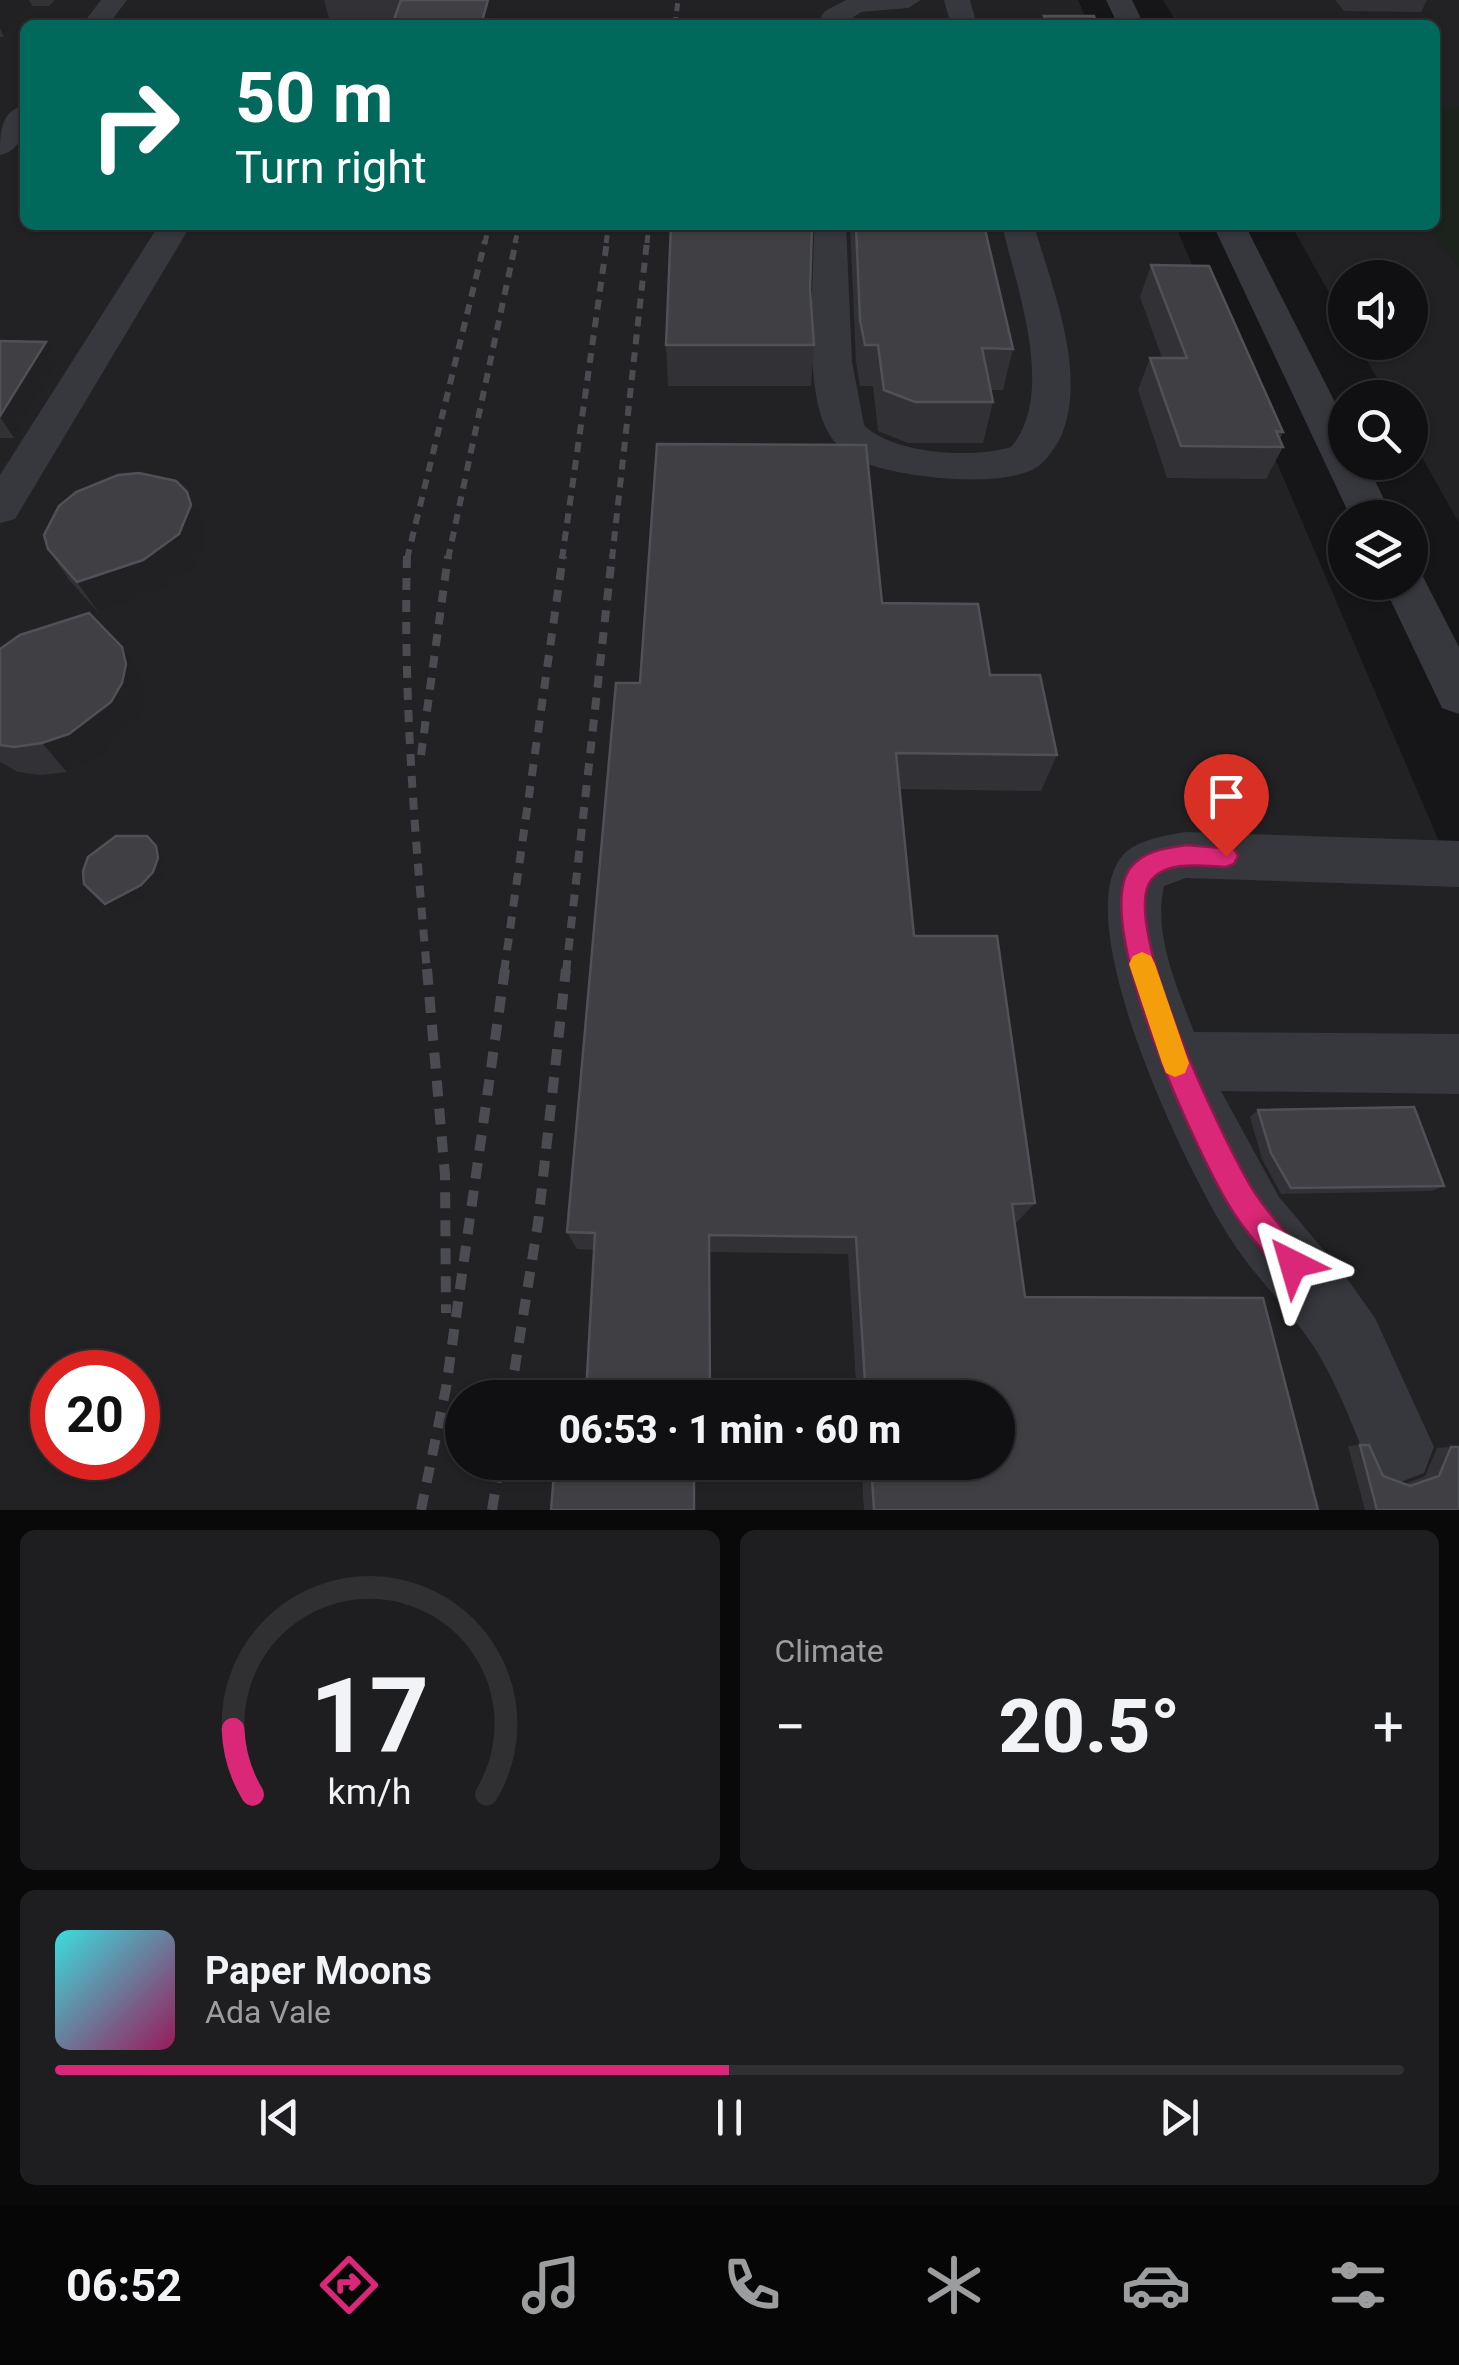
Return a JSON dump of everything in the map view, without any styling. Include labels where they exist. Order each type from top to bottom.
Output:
[{"type":"street","points":[[98,20],[114,0]]},
{"type":"street","points":[[833,20],[842,8],[856,4],[908,0]]},
{"type":"street","points":[[0,146],[20,119]]},
{"type":"street","points":[[0,509],[172,230]]},
{"type":"street","points":[[830,230],[836,388],[845,428],[869,450],[907,462],[964,465],[1023,458],[1046,433],[1052,401],[1048,353],[1019,230]]},
{"type":"street","points":[[1231,230],[1328,427]]},
{"type":"street","points":[[1413,600],[1459,695]]},
{"type":"street","points":[[1398,1447],[1346,1334],[1315,1288],[1245,1204],[1174,1061],[1143,968],[1132,895],[1140,874],[1158,860],[1186,855],[1459,864]]},
{"type":"street","points":[[1174,1061],[1459,1064]]},
{"type":"shaded area","points":[[0,0],[1078,0],[1087,20],[20,20],[20,230],[1177,230],[1328,582],[1328,600],[1336,600],[1459,888],[1459,1510],[0,1510]]},
{"type":"shaded area","points":[[1163,0],[1459,0],[1459,523],[1428,468],[1428,380],[1378,380],[1367,360],[1428,360],[1428,260],[1328,260],[1328,291],[1294,230],[1440,230],[1440,20],[1175,20]]},
{"type":"shaded area","points":[[1459,107],[1459,268],[1428,230],[1440,230],[1440,108]]},
{"type":"building","points":[[401,0],[488,0],[482,20],[394,20]]},
{"type":"building","points":[[1044,16],[1094,16],[1095,20],[1046,20]]},
{"type":"building","points":[[671,230],[812,230],[814,345],[666,345]]},
{"type":"building","points":[[856,230],[985,230],[1013,349],[982,348],[993,402],[915,402],[884,390],[878,345],[865,345],[860,320]]},
{"type":"building","points":[[1151,265],[1209,266],[1283,432],[1276,431],[1283,447],[1181,446],[1150,358],[1187,358]]},
{"type":"building","points":[[0,341],[46,342],[0,416]]},
{"type":"building","points":[[657,444],[866,445],[882,603],[978,604],[990,675],[1040,675],[1057,755],[896,753],[914,936],[997,936],[1035,1203],[1012,1204],[1025,1297],[1263,1298],[1318,1510],[874,1510],[872,1480],[1015,1480],[1015,1380],[865,1380],[856,1237],[709,1235],[710,1380],[587,1380],[595,1233],[567,1232],[616,683],[640,683]]},
{"type":"building","points":[[139,473],[176,481],[187,492],[191,505],[179,534],[143,560],[77,582],[48,549],[44,535],[59,506],[76,492],[118,475]]},
{"type":"building","points":[[89,613],[122,647],[126,664],[122,683],[111,702],[69,734],[42,743],[0,745],[0,649],[20,635]]},
{"type":"building","points":[[116,836],[147,836],[156,846],[158,858],[153,872],[141,885],[105,904],[84,884],[83,871],[88,857]]},
{"type":"building","points":[[1414,1107],[1444,1186],[1291,1188],[1271,1153],[1258,1110]]},
{"type":"building","points":[[1360,1445],[1369,1445],[1383,1476],[1410,1486],[1439,1476],[1451,1447],[1459,1447],[1459,1510],[1377,1510]]},
{"type":"building","points":[[554,1480],[694,1480],[694,1510],[551,1510]]},
{"type":"railway","points":[[676,20],[678,0]]},
{"type":"railway","points":[[485,243],[488,230]]},
{"type":"railway","points":[[515,243],[518,230]]},
{"type":"railway","points":[[606,243],[608,230]]},
{"type":"railway","points":[[647,243],[648,230]]},
{"type":"railway","points":[[407,559],[485,241]]},
{"type":"railway","points":[[448,559],[516,241]]},
{"type":"railway","points":[[562,559],[607,241]]},
{"type":"railway","points":[[612,559],[647,241]]},
{"type":"railway","points":[[407,556],[408,712],[427,972]]},
{"type":"railway","points":[[421,755],[448,556]]},
{"type":"railway","points":[[504,972],[563,556]]},
{"type":"railway","points":[[566,972],[612,556]]},
{"type":"railway","points":[[427,969],[445,1175],[446,1313]]},
{"type":"railway","points":[[421,1510],[446,1388],[505,969]]},
{"type":"railway","points":[[513,1380],[538,1223],[566,969]]},
{"type":"railway","points":[[492,1510],[497,1480]]},
{"type":"slow traffic","points":[[1142,964],[1175,1063]]},
{"type":"route","points":[[1226,856],[1186,855],[1158,860],[1140,874],[1132,895],[1133,917],[1143,968],[1174,1061],[1245,1204],[1293,1264]]}]
